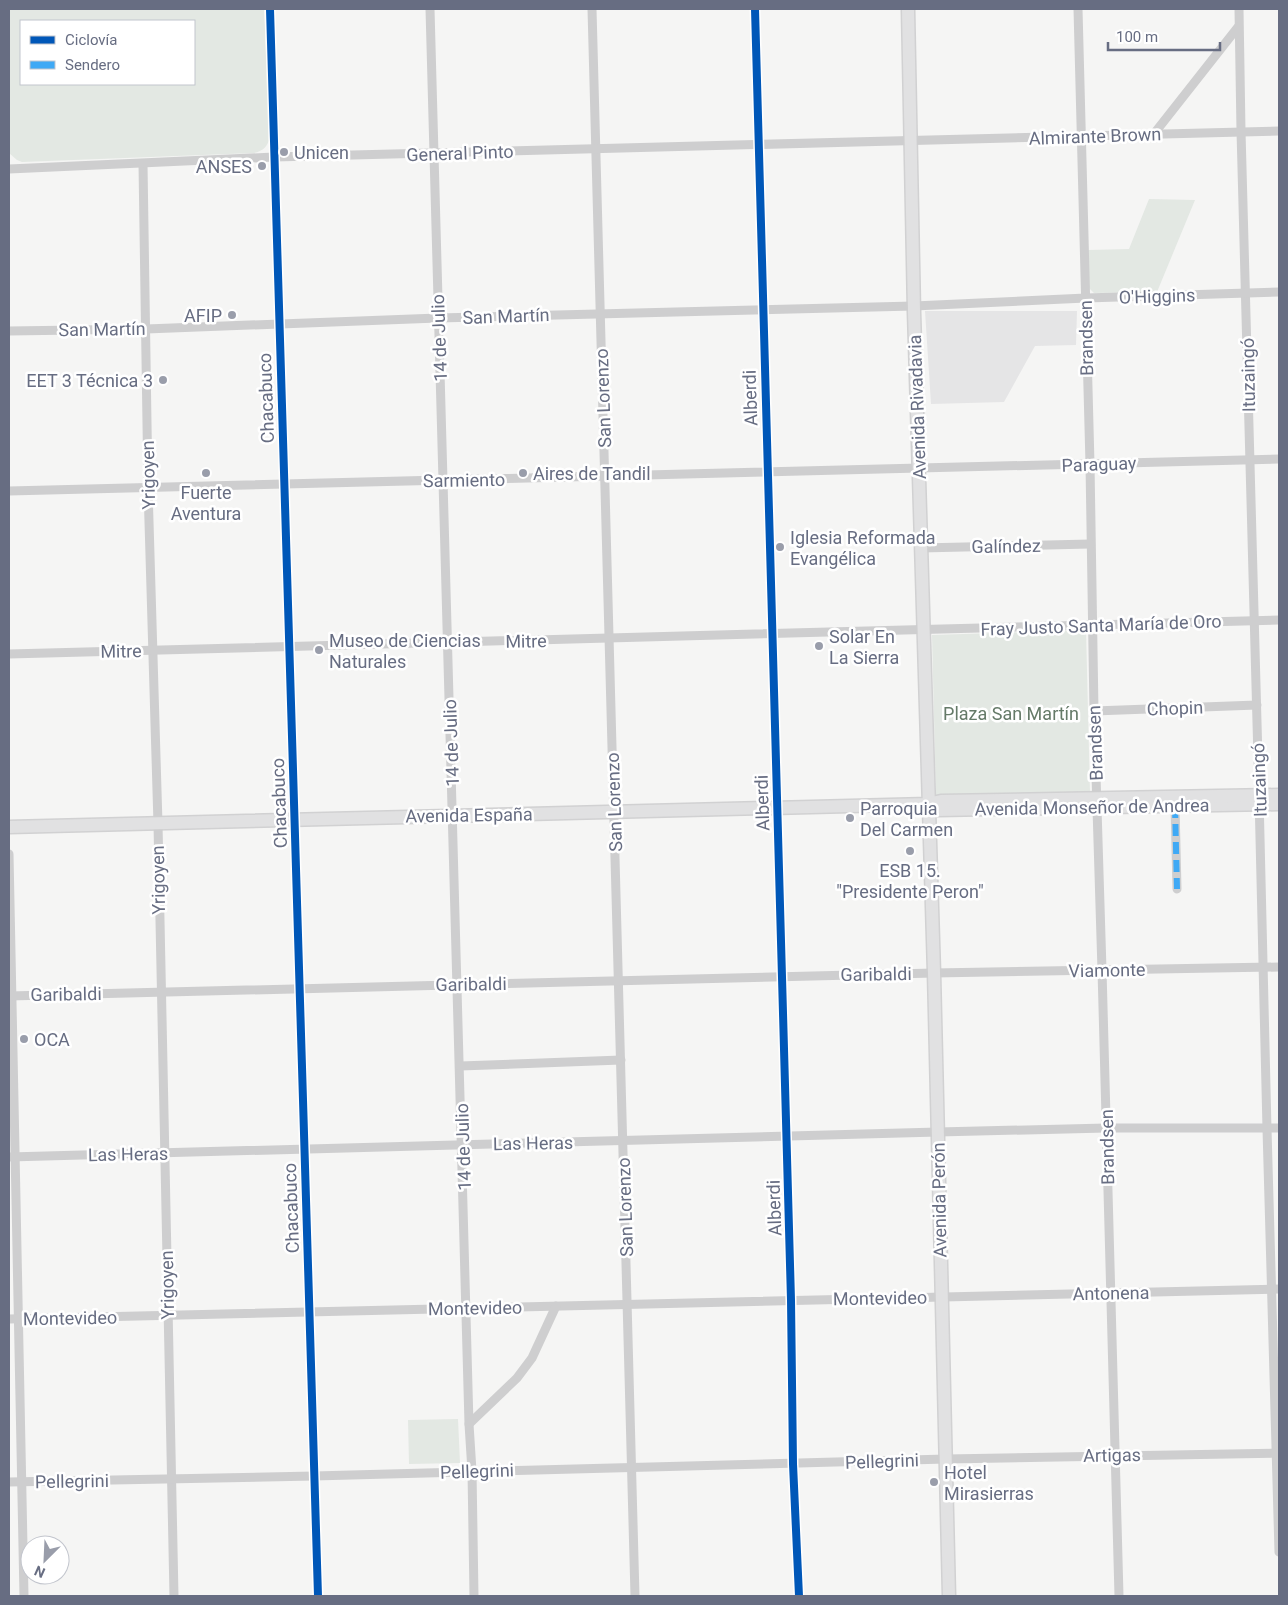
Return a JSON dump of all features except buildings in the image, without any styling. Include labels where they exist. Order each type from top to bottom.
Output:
[{"type":"main road","name":"Avenida Rivadavia","points":[[908,9],[928,804]]},
{"type":"main road","name":"Avenida Monseñor de Andrea","points":[[1097,803],[1175,806],[1260,800],[1279,795]]},
{"type":"main road","name":"Avenida Monseñor de Andrea","points":[[928,804],[938,810],[1097,803],[1260,800],[1279,804]]},
{"type":"main road","name":"Avenida España","points":[[9,826],[158,824],[928,804]]},
{"type":"main road","name":"Avenida Perón","points":[[928,804],[934,973],[949,1596]]},
{"type":"street","name":"Chacabuco","points":[[270,9],[318,1596]]},
{"type":"street","name":"14 de Julio","points":[[430,9],[474,1596]]},
{"type":"street","name":"San Lorenzo","points":[[592,9],[636,1596]]},
{"type":"street","name":"Alberdi","points":[[755,9],[791,1300],[793,1464],[799,1596]]},
{"type":"street","name":"Brandsen","points":[[1078,9],[1090,464],[1094,711],[1119,1596]]},
{"type":"street","name":"Ituzaingó","points":[[1239,9],[1260,800],[1266,1129],[1276,1289],[1279,1552]]},
{"type":"street","points":[[1153,135],[1238,27]]},
{"type":"street","name":"Almirante Brown","points":[[911,141],[1279,131]]},
{"type":"street","name":"General Pinto","points":[[9,169],[274,157],[911,141]]},
{"type":"street","name":"Yrigoyen","points":[[143,164],[148,488],[158,824],[174,1596]]},
{"type":"street","name":"O'Higgins","points":[[914,306],[1279,292]]},
{"type":"street","name":"San Martín","points":[[9,331],[146,329],[438,318],[914,306]]},
{"type":"street","name":"Paraguay","points":[[919,469],[1279,459]]},
{"type":"street","name":"Sarmiento","points":[[9,491],[919,469]]},
{"type":"street","name":"Galíndez","points":[[921,548],[1090,544]]},
{"type":"street","name":"Fray Justo Santa María de Oro","points":[[923,630],[1279,620]]},
{"type":"street","name":"Mitre","points":[[9,654],[923,630]]},
{"type":"street","name":"Chopin","points":[[1094,711],[1257,705]]},
{"type":"street","points":[[1175,806],[1177,889]]},
{"type":"street","points":[[9,854],[14,1319],[22,1482],[24,1596]]},
{"type":"street","name":"Viamonte","points":[[934,973],[1279,967]]},
{"type":"street","name":"Garibaldi","points":[[10,996],[934,973]]},
{"type":"street","points":[[460,1066],[621,1060]]},
{"type":"street","name":"Las Heras","points":[[12,1157],[1106,1128],[1279,1128]]},
{"type":"street","name":"Antonena","points":[[942,1297],[1276,1289]]},
{"type":"street","name":"Montevideo","points":[[14,1319],[942,1297]]},
{"type":"street","points":[[469,1424],[522,1372],[532,1358],[556,1306]]},
{"type":"street","name":"Artigas","points":[[946,1459],[1277,1453]]},
{"type":"street","name":"Pellegrini","points":[[9,1482],[946,1459]]},
{"type":"shaded area","points":[[925,311],[1077,311],[1076,345],[1035,346],[1004,402],[931,404]]},
{"type":"green space","points":[[9,9],[264,9],[270,138],[262,150],[254,153],[22,162],[9,153]]},
{"type":"green space","points":[[1149,199],[1195,200],[1157,292],[1094,293],[1089,288],[1088,250],[1129,249]]},
{"type":"green space","name":"Plaza San Martín","points":[[1086,630],[1090,793],[936,797],[932,635]]},
{"type":"green space","points":[[458,1419],[460,1463],[409,1464],[408,1420]]},
{"type":"marked path","points":[[1175,806],[1177,889]]},
{"type":"cycle path","points":[[270,9],[318,1596]]},
{"type":"cycle path","points":[[755,9],[791,1300],[793,1464],[799,1596]]},
{"type":"place","name":"Unicen","points":[[284,152]]},
{"type":"place","name":"ANSES","points":[[262,166]]},
{"type":"place","name":"AFIP","points":[[232,315]]},
{"type":"place","name":"EET 3 Técnica 3","points":[[163,380]]},
{"type":"place","name":"Fuerte Aventura","points":[[206,473]]},
{"type":"place","name":"Aires de Tandil","points":[[523,473]]},
{"type":"place","name":"Iglesia Reformada Evangélica","points":[[780,547]]},
{"type":"place","name":"Solar En La Sierra","points":[[819,646]]},
{"type":"place","name":"Museo de Ciencias Naturales","points":[[319,650]]},
{"type":"place","name":"Parroquia Del Carmen","points":[[850,818]]},
{"type":"place","name":"ESB 15. \"Presidente Peron\"","points":[[910,851]]},
{"type":"place","name":"OCA","points":[[24,1039]]},
{"type":"place","name":"Hotel Mirasierras","points":[[934,1482]]}]
